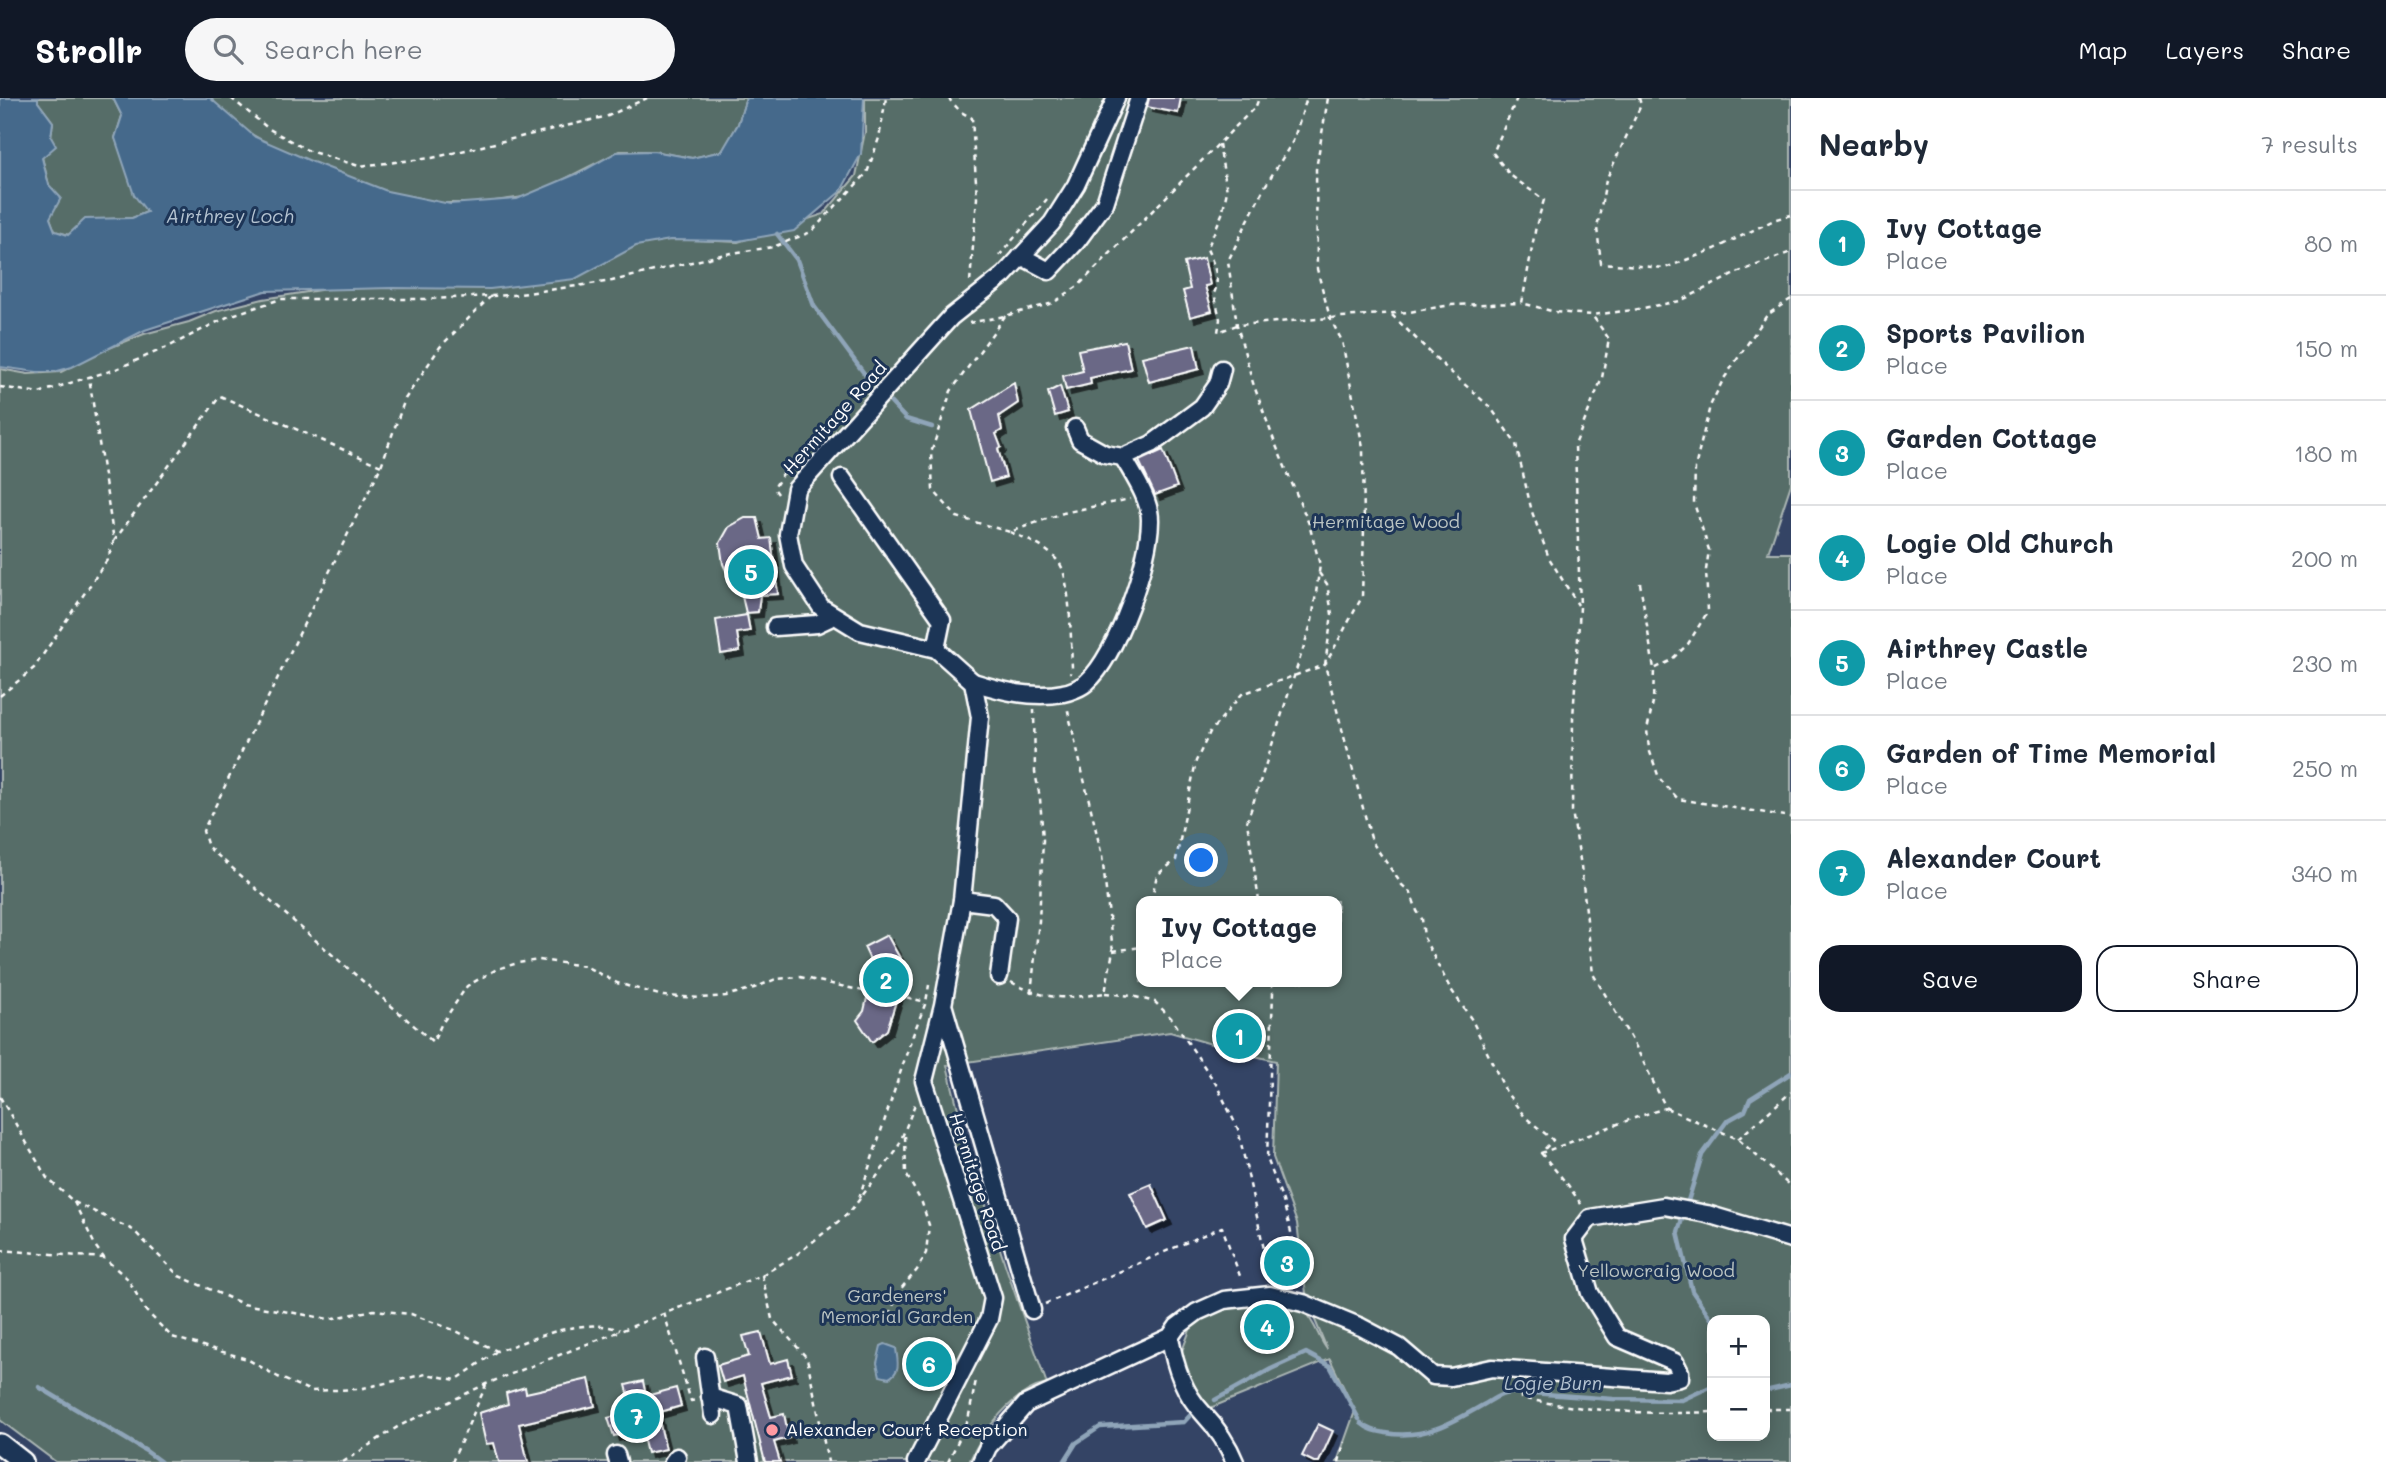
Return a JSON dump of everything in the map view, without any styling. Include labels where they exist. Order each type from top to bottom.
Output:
[{"type":"main road","points":[[0,1444],[23,1462]]},
{"type":"street","name":"Hermitage Road","points":[[974,682],[936,649],[860,631],[821,607],[794,566],[788,534],[796,489],[951,317],[1004,275],[1052,223],[1076,185],[1116,98]]},
{"type":"street","points":[[1021,256],[1049,271],[1077,241],[1105,203],[1139,98]]},
{"type":"street","points":[[1075,428],[1080,440],[1105,454],[1124,457],[1152,444],[1202,407],[1217,384],[1222,369]]},
{"type":"street","points":[[924,1081],[943,1005],[962,900],[980,717],[974,682],[1002,691],[1034,695],[1064,693],[1086,683],[1102,662],[1136,590],[1147,551],[1150,517],[1124,457]]},
{"type":"street","points":[[842,478],[942,620],[936,649]]},
{"type":"street","points":[[775,627],[817,624],[834,615]]},
{"type":"street","points":[[962,900],[994,904],[1007,918],[999,976]]},
{"type":"street","points":[[943,1005],[1032,1310]]},
{"type":"street","name":"Hermitage Road","points":[[916,1462],[989,1319],[993,1298],[924,1081]]},
{"type":"street","points":[[981,1462],[988,1447],[1027,1404],[1170,1337],[1177,1327],[1198,1312],[1224,1300],[1270,1295],[1303,1303],[1361,1327],[1399,1347],[1433,1376],[1451,1377],[1492,1368],[1666,1381],[1680,1378],[1675,1362],[1617,1337],[1590,1293],[1574,1239],[1590,1218],[1664,1206],[1707,1214],[1791,1239]]},
{"type":"street","points":[[1170,1337],[1173,1359],[1187,1391],[1210,1418],[1235,1462]]},
{"type":"street","points":[[705,1357],[713,1415]]},
{"type":"street","points":[[710,1397],[739,1406],[749,1462]]},
{"type":"path","points":[[231,98],[269,129],[309,151],[359,166],[432,158],[608,116],[646,98]]},
{"type":"path","points":[[0,387],[39,393],[114,370],[229,316],[281,299],[428,299],[513,295],[612,281],[660,268],[775,247],[811,232],[867,173],[879,138],[886,98]]},
{"type":"path","points":[[948,98],[961,112],[972,118],[977,198],[969,293]]},
{"type":"path","points":[[942,327],[1004,316],[1053,303],[1078,286],[1256,106],[1259,98]]},
{"type":"path","points":[[1258,896],[1247,822],[1312,621],[1320,565],[1309,524],[1253,383],[1237,324],[1228,261],[1264,188],[1293,141],[1307,98]]},
{"type":"path","points":[[1151,896],[1157,875],[1176,860],[1196,761],[1210,732],[1242,694],[1325,665],[1362,597],[1363,448],[1342,341],[1330,318],[1317,269],[1316,169],[1328,98]]},
{"type":"path","points":[[1517,98],[1493,153],[1510,175],[1544,200],[1536,226],[1522,303]]},
{"type":"path","points":[[1639,98],[1641,105],[1606,180],[1598,228],[1601,263],[1665,268],[1715,249],[1776,219],[1791,215]]},
{"type":"path","points":[[1219,144],[1227,191],[1222,214],[1207,249],[1214,267],[1217,287],[1214,293],[1220,319],[1218,332],[1237,324],[1391,313],[1451,305],[1522,303],[1555,312],[1592,315],[1633,310],[1680,300],[1739,272],[1791,252]]},
{"type":"path","points":[[491,296],[440,347],[405,399],[381,466],[204,831],[208,847],[433,1042],[467,986],[497,969],[538,960],[585,966],[617,983],[663,996],[726,996],[776,979],[800,977],[869,992]]},
{"type":"path","points":[[1654,669],[1670,661],[1688,644],[1708,611],[1706,570],[1709,550],[1694,503],[1695,468],[1710,406],[1723,380],[1767,315],[1791,299]]},
{"type":"path","points":[[1391,313],[1443,366],[1491,408],[1516,444],[1532,512],[1549,558],[1580,607]]},
{"type":"path","points":[[1592,315],[1609,339],[1602,378],[1575,445],[1580,607],[1573,718],[1572,811],[1593,974],[1636,1047],[1667,1108],[1738,1139],[1791,1184]]},
{"type":"path","points":[[1004,316],[951,391],[931,453],[933,490],[957,517],[1010,532],[1043,547],[1062,566],[1071,617],[1072,668],[1064,693],[1102,856],[1113,951],[1105,993]]},
{"type":"path","points":[[89,377],[114,541]]},
{"type":"path","points":[[0,696],[34,668],[107,560],[114,541],[220,396],[381,466]]},
{"type":"path","points":[[1010,532],[1063,513],[1143,496]]},
{"type":"path","points":[[1319,573],[1327,584],[1332,614],[1325,665],[1372,842],[1411,893],[1422,919],[1424,938],[1450,988],[1472,1020],[1506,1092],[1525,1117],[1553,1140],[1541,1153]]},
{"type":"path","points":[[1640,583],[1654,669],[1653,702],[1647,730],[1649,749],[1659,778],[1678,799],[1791,817]]},
{"type":"path","points":[[1031,993],[1039,921],[1043,840],[1035,772],[1034,695]]},
{"type":"path","points":[[1113,951],[1136,948]]},
{"type":"path","points":[[999,976],[1031,993],[1067,999],[1105,993],[1132,996],[1155,1002],[1172,1018],[1216,1084],[1238,1129],[1265,1254]]},
{"type":"path","points":[[858,1202],[926,1002],[931,979]]},
{"type":"path","points":[[1272,987],[1267,1158],[1283,1201],[1293,1240],[1303,1303]]},
{"type":"path","points":[[897,995],[943,1005]]},
{"type":"path","points":[[343,1462],[399,1426],[486,1384],[762,1275],[796,1255],[849,1213],[898,1150],[924,1081]]},
{"type":"path","points":[[1738,1139],[1791,1093]]},
{"type":"path","points":[[0,1097],[47,1178],[74,1202],[133,1230],[179,1276],[243,1304],[329,1319],[374,1310],[411,1314],[454,1330],[497,1351]]},
{"type":"path","points":[[1541,1153],[1597,1134],[1632,1118],[1667,1108]]},
{"type":"path","points":[[890,1315],[898,1292],[917,1270],[926,1253],[929,1225],[922,1203],[906,1174],[905,1131]]},
{"type":"path","points":[[1541,1153],[1568,1185],[1590,1218]]},
{"type":"path","points":[[74,1202],[96,1247],[104,1258],[128,1279],[146,1311],[172,1337],[247,1359],[278,1377],[311,1391],[359,1389],[426,1374],[456,1380],[497,1351],[566,1329],[607,1326],[620,1330]]},
{"type":"path","points":[[1032,1310],[1222,1227],[1240,1276]]},
{"type":"path","points":[[0,1250],[104,1258]]},
{"type":"path","points":[[762,1275],[772,1320],[807,1358],[828,1462]]},
{"type":"path","points":[[664,1313],[691,1401],[710,1397]]},
{"type":"path","points":[[948,1462],[968,1420],[979,1370]]},
{"type":"path","points":[[1521,1382],[1521,1398],[1557,1405],[1671,1414],[1707,1412]]},
{"type":"path","points":[[452,1462],[486,1384]]},
{"type":"path","points":[[1770,1409],[1791,1409]]},
{"type":"path","points":[[1339,1462],[1344,1442]]},
{"type":"green space","points":[[38,98],[113,98],[122,116],[115,138],[147,212],[132,218],[85,220],[69,235],[55,231],[50,218],[49,185],[42,157],[51,137],[53,122],[38,102]]},
{"type":"green space","points":[[211,98],[746,98],[738,124],[723,151],[692,158],[653,151],[620,151],[531,196],[480,203],[437,203],[373,190],[289,156],[222,117]]},
{"type":"green space","points":[[865,98],[1791,98],[1791,484],[1768,553],[1791,553],[1791,1462],[1337,1462],[1355,1411],[1330,1359],[1210,1408],[1182,1369],[1179,1359],[1193,1322],[1204,1316],[1245,1303],[1292,1305],[1308,1316],[1327,1349],[1307,1301],[1297,1223],[1273,1157],[1276,1061],[1170,1032],[947,1065],[992,1226],[1047,1384],[1022,1394],[1000,1414],[982,1438],[969,1462],[56,1462],[0,1420],[0,369],[28,374],[61,372],[144,334],[263,299],[649,238],[738,242],[824,214],[856,176],[865,132]]},
{"type":"water","name":"Airthrey Loch","points":[[0,98],[38,98],[38,102],[53,122],[51,137],[56,146],[42,158],[49,185],[61,198],[50,218],[55,231],[68,235],[85,219],[132,218],[147,212],[134,195],[115,138],[122,116],[113,98],[210,98],[255,137],[387,191],[450,204],[517,199],[581,172],[617,152],[653,151],[692,158],[722,151],[738,124],[746,98],[864,98],[861,154],[841,191],[794,231],[738,241],[670,240],[636,246],[575,279],[490,289],[265,291],[145,330],[72,367],[54,372],[37,372],[0,367]]},
{"type":"water","points":[[885,1344],[896,1348],[898,1361],[896,1372],[889,1378],[880,1376],[877,1363],[881,1346]]},
{"type":"building","points":[[1149,98],[1181,98],[1178,113],[1147,107]]},
{"type":"building","points":[[1204,258],[1210,285],[1205,286],[1212,311],[1190,317],[1183,291],[1190,289],[1184,263]]},
{"type":"building","points":[[1125,341],[1131,369],[1090,378],[1091,384],[1066,390],[1063,376],[1083,371],[1078,350]]},
{"type":"building","points":[[1194,345],[1199,369],[1149,382],[1142,357]]},
{"type":"building","points":[[1014,383],[1018,403],[999,416],[1002,430],[996,434],[1006,477],[990,482],[971,410]]},
{"type":"building","points":[[1060,386],[1068,412],[1055,416],[1048,392]]},
{"type":"building","points":[[1163,450],[1177,487],[1155,495],[1139,461]]},
{"type":"building","points":[[745,518],[757,518],[762,539],[771,538],[778,594],[760,595],[758,612],[746,613],[740,588],[731,581],[723,564],[720,543],[729,527]]},
{"type":"building","points":[[747,615],[750,631],[737,633],[740,651],[721,654],[716,620]]},
{"type":"building","points":[[887,935],[906,969],[887,1030],[872,1042],[857,1020],[864,1011],[874,968],[864,947]]},
{"type":"building","points":[[1227,1027],[1253,1029],[1252,1045],[1226,1043]]},
{"type":"building","points":[[1151,1184],[1167,1220],[1147,1229],[1130,1193]]},
{"type":"building","points":[[1264,1314],[1270,1334],[1253,1339],[1247,1320]]},
{"type":"building","points":[[761,1332],[770,1364],[788,1359],[792,1375],[761,1383],[771,1417],[784,1414],[789,1438],[774,1442],[780,1462],[765,1462],[743,1376],[723,1382],[718,1365],[749,1356],[743,1336]]},
{"type":"building","points":[[589,1379],[595,1406],[519,1424],[528,1462],[499,1462],[494,1443],[486,1444],[479,1413],[508,1404],[506,1393],[525,1387],[526,1393]]},
{"type":"building","points":[[643,1381],[646,1396],[676,1388],[681,1406],[657,1413],[666,1449],[647,1453],[641,1429],[614,1436],[608,1418],[633,1411],[626,1385]]},
{"type":"building","points":[[1318,1424],[1333,1431],[1319,1462],[1314,1462],[1302,1456]]},
{"type":"waterway","points":[[777,234],[797,260],[814,306],[869,380]]},
{"type":"waterway","points":[[891,403],[906,419],[932,427]]},
{"type":"waterway","points":[[1688,1201],[1702,1155],[1727,1121],[1745,1111],[1750,1099],[1791,1073]]},
{"type":"waterway","points":[[1682,1219],[1678,1232],[1692,1291],[1709,1315]]},
{"type":"waterway","points":[[1215,1400],[1306,1353],[1330,1366],[1359,1419]]},
{"type":"waterway","name":"Logie Burn","points":[[1770,1390],[1791,1385]]},
{"type":"waterway","points":[[39,1387],[161,1462]]},
{"type":"waterway","name":"Logie Burn","points":[[1361,1423],[1379,1432],[1412,1434],[1448,1424],[1503,1394],[1518,1392],[1613,1399],[1682,1400],[1707,1388]]},
{"type":"waterway","points":[[1064,1462],[1076,1443],[1100,1427],[1184,1422],[1195,1410]]},
{"type":"place","name":"Airthrey Castle","points":[[751,572]]},
{"type":"place","name":"Sports Pavilion","points":[[886,980]]},
{"type":"place","name":"Ivy Cottage","points":[[1239,1036]]},
{"type":"place","name":"Garden Cottage","points":[[1287,1263]]},
{"type":"place","name":"Logie Old Church","points":[[1267,1327]]},
{"type":"place","name":"Garden of Time Memorial","points":[[929,1364]]},
{"type":"place","name":"Alexander Court","points":[[637,1416]]},
{"type":"place","name":"Alexander Court Reception","points":[[772,1430]]},
{"type":"park label","name":"Hermitage Wood","points":[[1386,522]]},
{"type":"park label","name":"Yellowcraig Wood","points":[[1656,1271]]},
{"type":"park label","name":"Gardeners' Memorial Garden","points":[[897,1306]]}]
